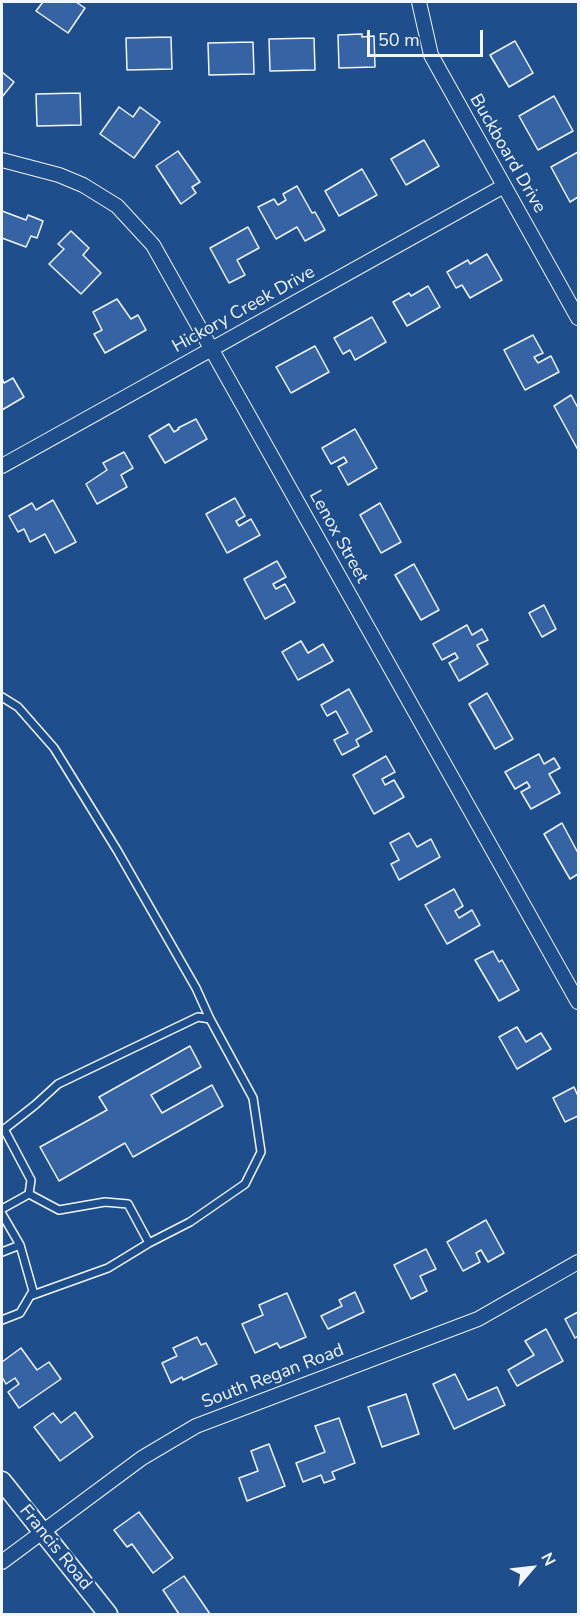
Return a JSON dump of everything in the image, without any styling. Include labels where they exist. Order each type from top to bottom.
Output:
[{"type":"street","name":"Buckboard Drive","points":[[418,2],[430,55],[579,318]]},
{"type":"street","name":"Lenox Street","points":[[2,160],[59,175],[83,185],[117,206],[153,245],[579,1002]]},
{"type":"street","name":"Hickory Creek Drive","points":[[2,466],[504,186]]},
{"type":"street","name":"South Regan Road","points":[[2,1562],[142,1458],[196,1426],[478,1319],[579,1262]]},
{"type":"street","name":"Francis Road","points":[[2,1481],[108,1614]]},
{"type":"lane","points":[[2,697],[18,707],[54,748],[122,859],[196,988],[210,1019],[253,1098],[261,1152],[245,1184],[190,1222],[108,1268],[30,1296]]},
{"type":"lane","points":[[29,1194],[31,1180],[3,1130],[58,1084],[198,1017],[210,1019]]},
{"type":"lane","points":[[29,1194],[59,1210],[105,1202],[128,1204],[149,1243]]},
{"type":"lane","points":[[2,1209],[29,1194]]},
{"type":"lane","points":[[2,1214],[20,1245],[33,1291],[20,1313],[2,1320]]},
{"type":"lane","points":[[2,1252],[20,1245]]},
{"type":"building","points":[[43,2],[76,2],[85,8],[68,33],[36,11]]},
{"type":"building","points":[[362,34],[362,37],[374,36],[375,67],[339,68],[338,35]]},
{"type":"building","points":[[171,37],[172,69],[127,70],[126,38]]},
{"type":"building","points":[[314,38],[315,70],[270,71],[269,39]]},
{"type":"building","points":[[515,41],[533,73],[509,87],[490,55]]},
{"type":"building","points":[[253,42],[254,74],[209,75],[208,43]]},
{"type":"building","points":[[2,72],[14,82],[2,97]]},
{"type":"building","points":[[80,93],[81,125],[37,126],[36,94]]},
{"type":"building","points":[[554,96],[573,131],[538,150],[519,116]]},
{"type":"building","points":[[119,107],[133,117],[140,107],[160,122],[134,158],[100,134]]},
{"type":"building","points":[[424,140],[439,166],[406,185],[391,159]]},
{"type":"building","points":[[178,151],[200,182],[192,187],[196,193],[181,204],[156,166]]},
{"type":"building","points":[[578,152],[578,197],[570,202],[551,167]]},
{"type":"building","points":[[362,169],[377,195],[339,216],[325,191]]},
{"type":"building","points":[[297,186],[312,213],[315,212],[325,230],[305,241],[297,227],[276,239],[258,207],[274,199],[278,205],[286,200],[283,194]]},
{"type":"building","points":[[2,211],[26,220],[28,215],[43,221],[37,238],[31,236],[26,247],[2,238]]},
{"type":"building","points":[[248,227],[259,248],[237,260],[245,275],[229,283],[210,248]]},
{"type":"building","points":[[71,231],[89,248],[83,255],[101,273],[81,294],[49,264],[64,249],[58,244]]},
{"type":"building","points":[[487,254],[502,280],[470,298],[462,285],[456,288],[447,272],[468,260],[470,264]]},
{"type":"building","points":[[428,286],[440,307],[407,326],[393,302],[409,293],[411,296]]},
{"type":"building","points":[[117,299],[131,319],[138,315],[146,330],[105,353],[94,334],[102,330],[93,312]]},
{"type":"building","points":[[372,317],[386,342],[355,360],[350,350],[343,354],[334,338]]},
{"type":"building","points":[[533,335],[543,353],[534,357],[538,363],[551,356],[559,372],[525,390],[504,350]]},
{"type":"building","points":[[315,346],[329,372],[291,393],[276,367]]},
{"type":"building","points":[[2,378],[4,383],[13,378],[24,397],[2,410]]},
{"type":"building","points":[[571,395],[578,408],[578,450],[554,406]]},
{"type":"building","points":[[196,419],[207,439],[165,463],[149,436],[169,424],[174,432]]},
{"type":"building","points":[[355,429],[377,468],[348,485],[338,467],[347,462],[344,457],[331,464],[322,448]]},
{"type":"building","points":[[124,452],[133,468],[121,475],[127,487],[97,504],[86,484],[107,470],[103,463]]},
{"type":"building","points":[[235,498],[245,516],[236,521],[239,526],[251,519],[260,535],[227,553],[206,514]]},
{"type":"building","points":[[53,500],[76,542],[55,553],[45,534],[30,542],[24,529],[18,532],[9,516],[32,503],[36,510]]},
{"type":"building","points":[[380,503],[401,542],[381,553],[360,515]]},
{"type":"building","points":[[277,561],[286,577],[273,584],[276,589],[285,584],[295,602],[265,619],[244,579]]},
{"type":"building","points":[[414,564],[439,610],[421,620],[395,575]]},
{"type":"building","points":[[544,605],[556,629],[542,637],[529,613]]},
{"type":"building","points":[[467,625],[472,635],[482,629],[488,640],[477,645],[488,664],[459,681],[449,663],[458,658],[455,653],[442,660],[433,644]]},
{"type":"building","points":[[301,641],[308,653],[323,644],[333,661],[298,680],[282,652]]},
{"type":"building","points":[[349,689],[372,731],[356,740],[359,746],[342,755],[334,740],[348,733],[336,711],[327,716],[321,705]]},
{"type":"building","points":[[487,693],[513,739],[495,749],[469,704]]},
{"type":"building","points":[[539,754],[544,764],[554,758],[560,768],[549,774],[560,793],[531,809],[521,792],[530,787],[527,782],[515,789],[505,772]]},
{"type":"building","points":[[386,756],[395,772],[382,779],[385,785],[394,780],[404,797],[374,814],[353,775]]},
{"type":"building","points":[[562,823],[578,853],[578,874],[570,879],[544,834]]},
{"type":"building","points":[[409,833],[417,847],[431,839],[440,857],[399,880],[391,864],[399,860],[390,843]]},
{"type":"building","points":[[454,889],[463,906],[455,911],[459,918],[472,910],[480,925],[447,944],[425,905]]},
{"type":"building","points":[[493,951],[499,962],[502,960],[519,990],[499,1001],[475,960]]},
{"type":"building","points":[[517,1027],[526,1042],[541,1033],[551,1049],[517,1069],[499,1037]]},
{"type":"building","points":[[190,1046],[201,1067],[151,1095],[162,1113],[212,1085],[223,1106],[133,1157],[125,1143],[59,1181],[40,1147],[107,1110],[99,1097]]},
{"type":"building","points":[[574,1087],[578,1096],[578,1116],[565,1122],[553,1098]]},
{"type":"building","points":[[486,1220],[504,1253],[488,1262],[481,1250],[476,1253],[480,1262],[463,1271],[447,1242]]},
{"type":"building","points":[[426,1249],[436,1269],[420,1276],[427,1291],[411,1299],[394,1265]]},
{"type":"building","points":[[355,1292],[364,1312],[328,1329],[321,1316],[342,1306],[339,1300]]},
{"type":"building","points":[[287,1293],[306,1337],[280,1348],[277,1343],[255,1353],[242,1324],[263,1315],[259,1305]]},
{"type":"building","points":[[578,1312],[578,1336],[575,1338],[565,1319]]},
{"type":"building","points":[[546,1329],[563,1361],[517,1386],[508,1370],[534,1355],[525,1341]]},
{"type":"building","points":[[197,1337],[201,1345],[206,1343],[217,1364],[183,1380],[182,1377],[171,1383],[162,1363],[177,1356],[173,1348]]},
{"type":"building","points":[[21,1348],[37,1370],[49,1362],[61,1379],[19,1408],[8,1392],[19,1384],[15,1378],[6,1384],[2,1377],[2,1362]]},
{"type":"building","points":[[455,1374],[468,1400],[497,1387],[505,1405],[454,1429],[433,1384]]},
{"type":"building","points":[[406,1394],[419,1434],[382,1447],[368,1407]]},
{"type":"building","points":[[75,1412],[93,1437],[60,1461],[34,1427],[53,1413],[61,1423]]},
{"type":"building","points":[[339,1418],[355,1463],[332,1472],[335,1479],[324,1483],[321,1475],[303,1482],[296,1463],[325,1452],[315,1426]]},
{"type":"building","points":[[269,1444],[285,1486],[247,1501],[239,1478],[258,1471],[251,1451]]},
{"type":"building","points":[[139,1512],[173,1558],[153,1573],[132,1544],[127,1547],[114,1530]]},
{"type":"building","points":[[184,1576],[210,1614],[179,1614],[163,1590]]}]
